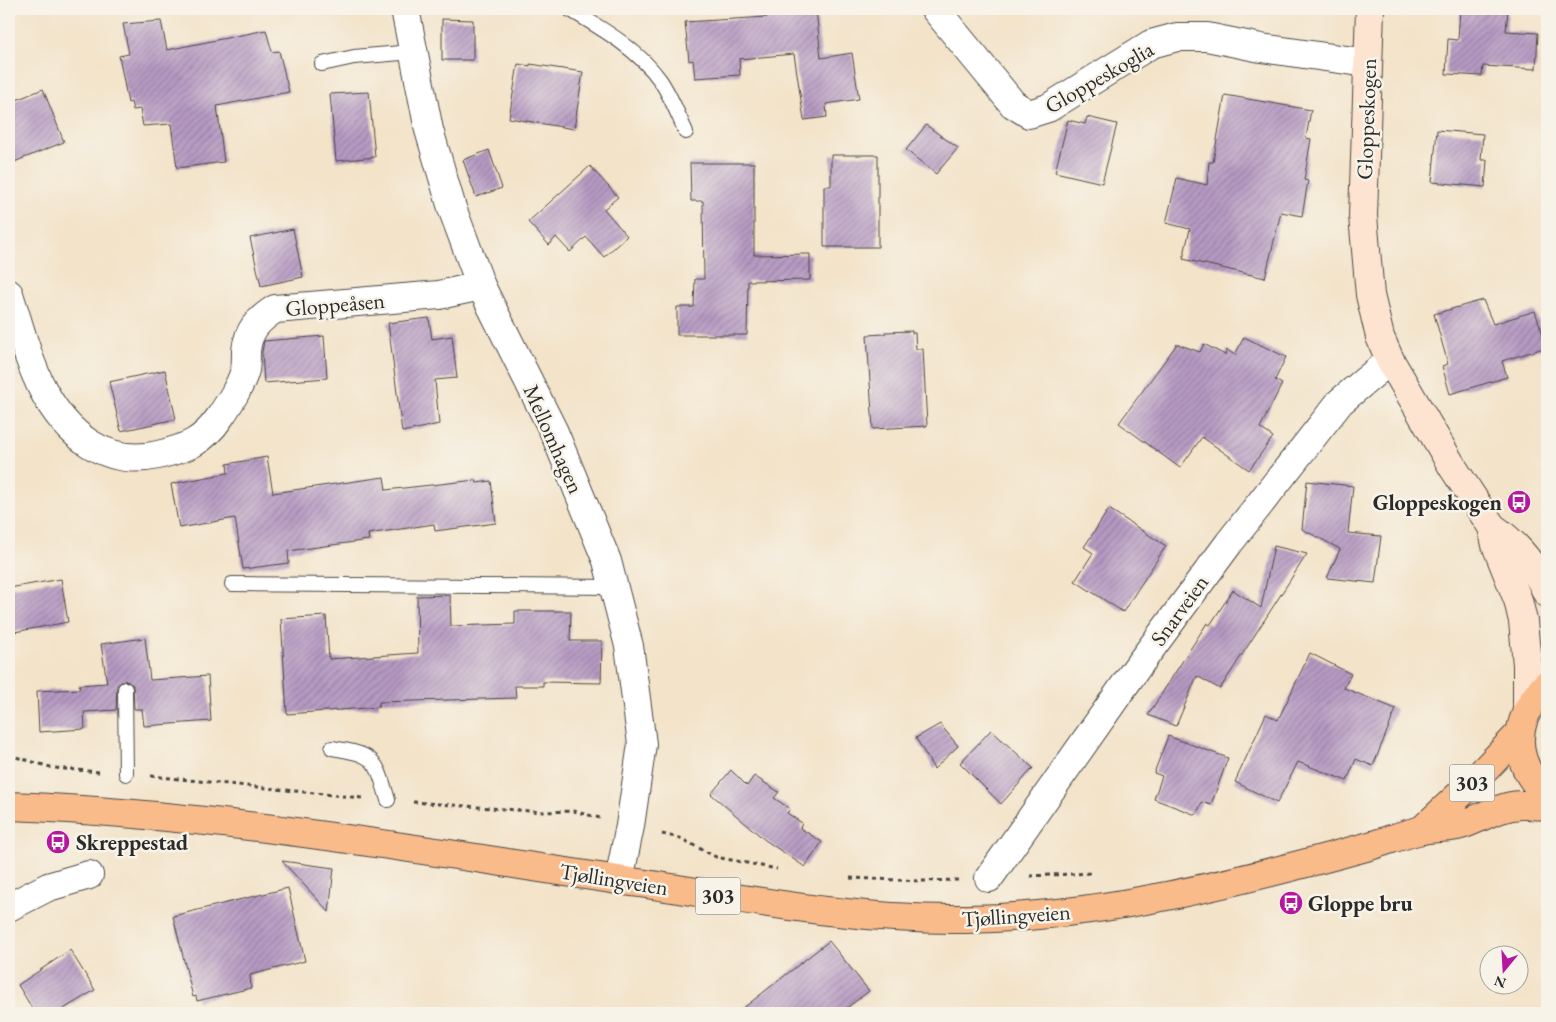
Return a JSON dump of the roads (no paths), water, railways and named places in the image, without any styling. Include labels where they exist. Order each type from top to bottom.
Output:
[{"type":"main road","name":"Gloppeskogen","points":[[1370,9],[1363,216],[1370,295],[1380,337],[1390,360],[1452,466],[1492,527],[1496,545],[1518,600],[1523,621],[1527,665],[1523,721]]},
{"type":"main road","name":"Gloppeskogen","points":[[1492,527],[1507,537],[1526,558],[1547,593]]},
{"type":"main road","name":"303","points":[[1547,684],[1532,699],[1523,721],[1521,754],[1527,772],[1547,796]]},
{"type":"main road","name":"Tjøllingveien","points":[[1422,830],[1471,784],[1523,721]]},
{"type":"main road","name":"Tjøllingveien","points":[[9,806],[172,816],[619,880],[727,898],[847,913],[939,920],[1003,919],[1072,912],[1191,891],[1369,846],[1422,830],[1459,826],[1517,804],[1547,806]]},
{"type":"street","name":"Mellomhagen","points":[[406,9],[429,130],[452,208],[481,286],[554,432],[607,561],[629,646],[642,744],[630,826],[619,880]]},
{"type":"street","name":"Gloppeskoglia","points":[[935,9],[1013,104],[1029,114],[1048,108],[1151,44],[1177,37],[1207,37],[1261,48],[1368,63]]},
{"type":"street","name":"Gloppeåsen","points":[[9,294],[43,390],[60,416],[80,437],[102,452],[127,459],[151,457],[183,450],[204,438],[238,388],[245,368],[251,330],[260,319],[274,309],[440,296],[481,286]]},
{"type":"street","name":"Snarveien","points":[[989,878],[1138,666],[1229,543],[1340,402],[1390,360]]},
{"type":"street","points":[[9,907],[48,887],[89,875]]},
{"type":"lane","points":[[569,9],[601,28],[636,55],[654,73],[673,102],[686,132]]},
{"type":"lane","points":[[322,64],[354,57],[413,52]]},
{"type":"lane","points":[[232,584],[614,587]]},
{"type":"lane","points":[[124,689],[126,774]]},
{"type":"lane","points":[[332,748],[359,752],[371,758],[380,771],[388,800]]},
{"type":"place","name":"Gloppeskogen","points":[[1519,502]]},
{"type":"place","name":"Skreppestad","points":[[58,842]]},
{"type":"place","name":"Gloppe bru","points":[[1291,903]]}]
